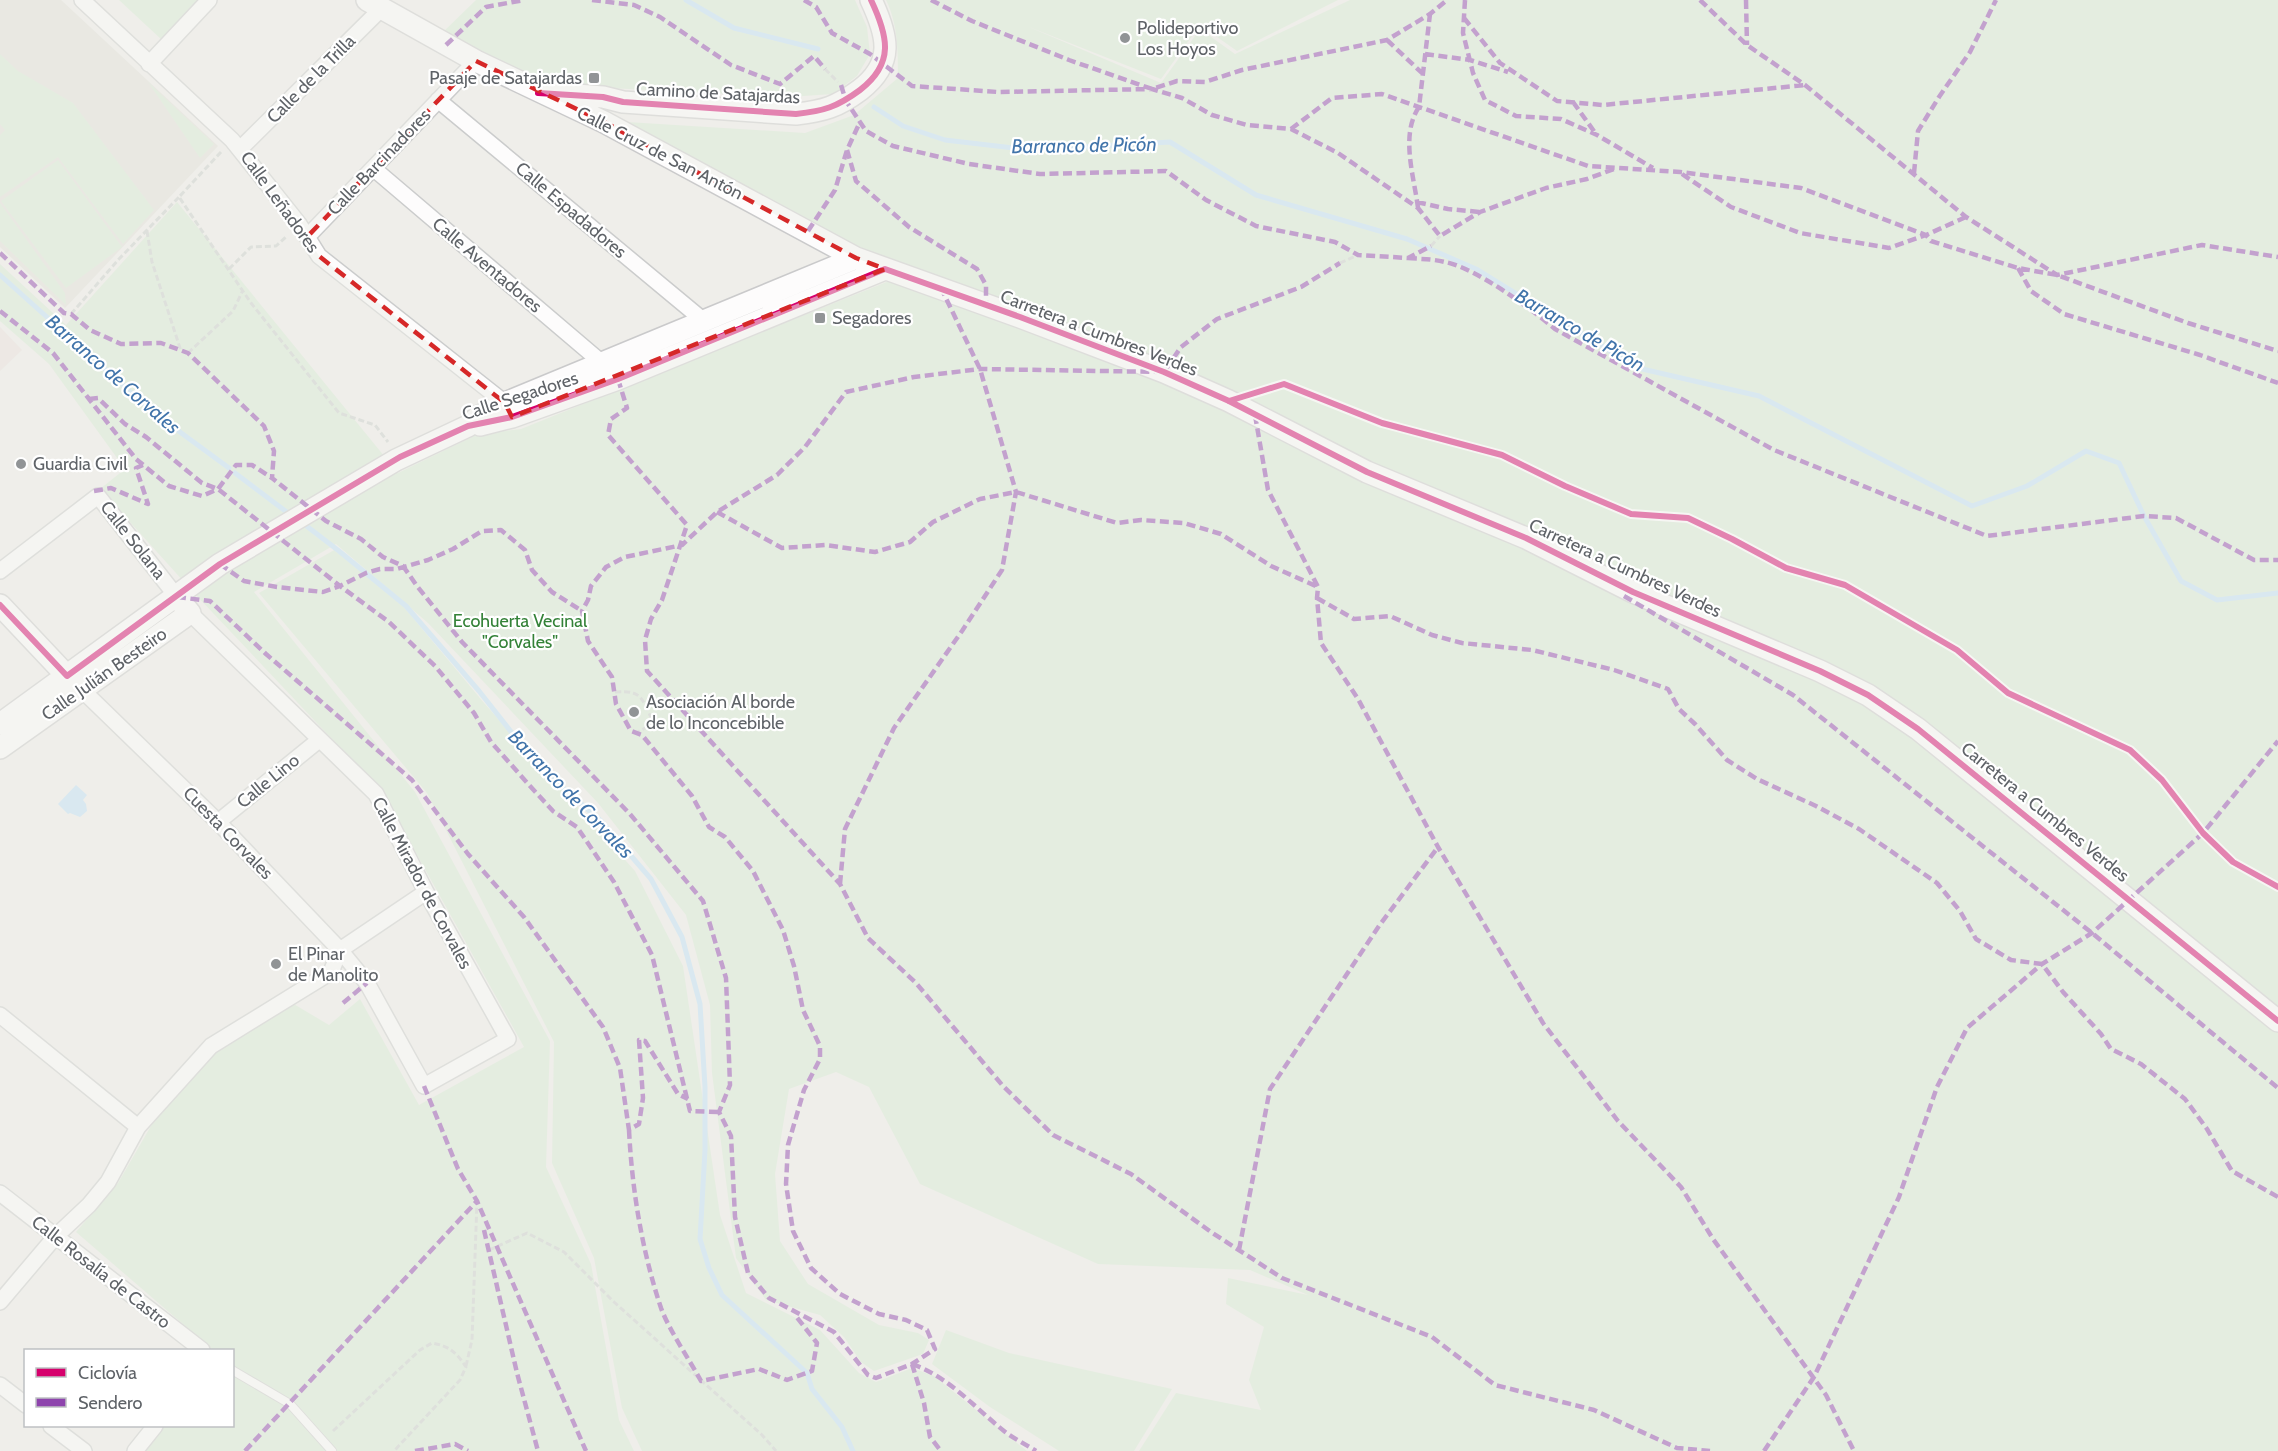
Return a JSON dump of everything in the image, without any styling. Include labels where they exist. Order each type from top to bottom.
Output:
[{"type":"street","name":"Calle Leñadores","points":[[82,0],[236,144],[299,224],[319,256],[509,410]]},
{"type":"street","points":[[149,64],[209,0]]},
{"type":"street","name":"Camino de Satajardas","points":[[538,93],[796,114],[822,112],[837,106],[872,81],[883,64],[886,48],[884,30],[871,0]]},
{"type":"street","name":"Calle Cruz de San Antón","points":[[380,3],[403,21],[476,61],[538,93],[596,118],[856,258]]},
{"type":"street","name":"Calle de la Trilla","points":[[236,144],[380,3]]},
{"type":"street","name":"Calle Barcinadores","points":[[307,237],[476,61]]},
{"type":"street","name":"Camino de Satajardas","points":[[596,118],[614,107],[613,99]]},
{"type":"street","name":"Calle Espadadores","points":[[438,100],[704,321]]},
{"type":"street","name":"Calle Aventadores","points":[[373,168],[601,362]]},
{"type":"street","name":"Calle Segadores","points":[[509,410],[601,362],[856,258]]},
{"type":"street","name":"Carretera a Cumbres Verdes","points":[[856,258],[1020,317],[1229,401],[1367,472],[1526,538],[1633,592],[1820,670],[1868,696],[1918,729],[2278,1021]]},
{"type":"street","name":"Calle Segadores","points":[[75,683],[220,564],[398,458],[509,410],[618,379],[885,269]]},
{"type":"street","name":"Calle Solana","points":[[0,571],[98,496],[177,597]]},
{"type":"street","points":[[177,597],[190,613]]},
{"type":"street","name":"Cuesta Corvales","points":[[0,605],[75,683],[218,822],[340,950],[368,982],[424,1086]]},
{"type":"street","name":"Calle Julián Besteiro","points":[[0,724],[75,683],[190,613]]},
{"type":"street","name":"Calle Mirador de Corvales","points":[[190,613],[376,794],[426,892],[508,1040],[424,1086]]},
{"type":"street","name":"Calle Julián Besteiro","points":[[0,748],[75,683]]},
{"type":"street","name":"Calle Lino","points":[[218,822],[319,740]]},
{"type":"street","points":[[0,1302],[56,1237],[89,1205],[108,1182],[138,1127],[211,1046],[331,972],[340,950],[426,892]]},
{"type":"street","points":[[0,1015],[138,1127]]},
{"type":"street","name":"Calle Rosalía de Castro","points":[[0,1192],[201,1349]]},
{"type":"street","points":[[0,1385],[24,1403]]},
{"type":"street","points":[[54,1427],[84,1451]]},
{"type":"street","points":[[135,1451],[153,1427]]},
{"type":"lane","points":[[234,1371],[290,1404],[333,1451]]},
{"type":"path","points":[[825,69],[841,86]]},
{"type":"path","points":[[71,314],[179,197],[236,144]]},
{"type":"path","points":[[179,197],[251,303],[339,413],[375,425],[398,458]]},
{"type":"path","points":[[147,231],[152,262],[181,351]]},
{"type":"path","points":[[1431,246],[1440,236]]},
{"type":"path","points":[[229,269],[251,247],[276,246]]},
{"type":"path","points":[[1340,263],[1358,255]]},
{"type":"path","points":[[188,353],[233,312],[243,290]]},
{"type":"path","points":[[615,692],[633,691],[639,694],[654,723],[636,733]]},
{"type":"path","points":[[394,1451],[460,1380],[466,1367],[472,1340],[477,1201]]},
{"type":"path","points":[[489,1250],[528,1233],[564,1252],[614,1302],[762,1435],[776,1451]]},
{"type":"path","points":[[324,1441],[420,1350],[432,1343],[445,1345],[457,1353],[466,1367]]},
{"type":"highlighted area","points":[[476,61],[604,122],[856,258],[885,269],[512,417],[505,403],[319,256],[307,237]]},
{"type":"shaded area","points":[[0,0],[61,0],[218,146],[65,308],[0,247]]},
{"type":"shaded area","points":[[0,327],[22,350],[0,371]]},
{"type":"green space","points":[[119,0],[199,0],[162,40]]},
{"type":"green space","points":[[476,0],[855,0],[867,27],[870,54],[857,76],[833,94],[788,97],[549,85],[441,34]]},
{"type":"green space","name":"Ecohuerta Vecinal \"Corvales\"","points":[[886,0],[1338,0],[1237,51],[1200,25],[1161,79],[1029,27],[1161,83],[1200,29],[1235,54],[1350,0],[2278,0],[2278,1451],[1139,1451],[1176,1393],[1261,1410],[1249,1380],[1264,1327],[1226,1304],[1228,1278],[1308,1295],[1250,1270],[1098,1264],[920,1184],[869,1087],[836,1072],[789,1089],[775,1174],[780,1241],[808,1284],[879,1325],[918,1333],[929,1340],[923,1354],[874,1371],[861,1362],[844,1337],[820,1315],[766,1300],[736,1258],[712,1073],[710,1005],[686,915],[598,803],[428,623],[336,544],[254,592],[415,792],[550,1041],[546,1167],[591,1264],[619,1420],[634,1451],[128,1451],[149,1427],[234,1427],[234,1349],[212,1349],[76,1232],[118,1183],[155,1119],[218,1048],[292,1003],[329,1025],[360,999],[419,1105],[524,1047],[382,792],[195,594],[100,489],[125,469],[49,364],[0,321],[0,264],[66,325],[177,202],[398,473],[478,434],[521,429],[894,279],[627,122],[805,133],[854,115],[898,78],[895,28]]},
{"type":"green space","points":[[0,54],[18,71],[73,103],[154,210],[123,244],[58,157],[0,197],[0,135],[5,130],[0,124]]},
{"type":"green space","points":[[148,82],[214,144],[200,158]]},
{"type":"green space","points":[[58,160],[122,247],[66,288],[1,201]]},
{"type":"green space","points":[[0,203],[65,293],[66,305],[0,241]]},
{"type":"green space","points":[[336,549],[404,607],[484,703],[635,871],[683,966],[720,1215],[746,1293],[820,1330],[859,1373],[876,1382],[912,1368],[934,1376],[1027,1451],[642,1451],[622,1408],[594,1258],[552,1163],[554,1042],[427,793],[259,593]]},
{"type":"green space","points":[[946,1330],[1009,1353],[1172,1389],[1134,1451],[1059,1451],[990,1407],[932,1364]]},
{"type":"water","points":[[76,785],[87,795],[83,800],[87,811],[80,817],[68,814],[58,804]]},
{"type":"waterway","name":"Barranco de Picón","points":[[686,0],[734,28],[818,49]]},
{"type":"waterway","name":"Barranco de Picón","points":[[874,107],[903,126],[945,140],[1031,150],[1170,142],[1256,195],[1407,239],[1476,269],[1638,368],[1759,396],[1972,506],[2027,486],[2086,451],[2119,463],[2144,516],[2181,581],[2217,600],[2278,593]]},
{"type":"waterway","name":"Barranco de Corvales","points":[[0,275],[154,413],[229,468]]},
{"type":"waterway","name":"Barranco de Corvales","points":[[235,473],[292,516]]},
{"type":"waterway","name":"Barranco de Corvales","points":[[300,521],[406,606],[479,691],[538,766],[601,821],[651,879],[682,937],[700,1004],[705,1087],[705,1150],[700,1239],[709,1268],[722,1295],[807,1373],[812,1389],[842,1427],[853,1451]]},
{"type":"marked path","points":[[446,45],[486,7],[524,0]]},
{"type":"marked path","points":[[592,0],[634,5],[660,17],[731,65],[780,84],[814,56],[825,69]]},
{"type":"marked path","points":[[804,0],[816,7],[832,33],[870,54],[912,86],[998,92],[1152,89],[1182,98],[1212,115],[1247,125],[1291,129],[1338,153],[1418,208],[1440,236],[1480,212],[1546,188],[1587,179],[1614,169]]},
{"type":"marked path","points":[[931,0],[972,21],[1069,60],[1152,89],[1177,81],[1205,82],[1242,70],[1387,40],[1430,14],[1447,0]]},
{"type":"marked path","points":[[1465,0],[1463,33],[1473,73],[1485,100],[1516,116],[1561,119],[1597,135],[1653,168]]},
{"type":"marked path","points":[[1700,0],[1747,45],[1805,85],[1966,217],[2057,275],[2202,245],[2278,257]]},
{"type":"marked path","points":[[1746,0],[1747,45]]},
{"type":"marked path","points":[[1914,173],[1918,131],[1970,52],[1996,0]]},
{"type":"marked path","points":[[1418,208],[1409,143],[1413,118],[1419,107],[1430,14]]},
{"type":"marked path","points":[[1464,18],[1500,63],[1557,101],[1603,105],[1805,85]]},
{"type":"marked path","points":[[1387,40],[1423,74]]},
{"type":"marked path","points":[[1425,54],[1470,60],[1508,72]]},
{"type":"marked path","points":[[841,85],[846,101],[866,131],[893,146],[969,164],[1040,174],[1166,171],[1206,200],[1256,226],[1335,242],[1358,255],[1408,258],[1431,246]]},
{"type":"marked path","points":[[1291,129],[1332,98],[1382,94],[1588,166],[1680,172],[1801,188],[1926,235],[1931,241],[2018,268],[2057,275],[2188,323],[2278,351]]},
{"type":"marked path","points":[[1573,102],[1596,134]]},
{"type":"marked path","points":[[808,231],[835,190],[847,150],[860,122]]},
{"type":"marked path","points":[[847,150],[856,181],[909,227],[977,269],[986,285],[986,304]]},
{"type":"marked path","points":[[1682,174],[1731,207],[1800,233],[1889,248],[1966,217]]},
{"type":"marked path","points":[[1417,202],[1448,209],[1480,212]]},
{"type":"marked path","points":[[0,253],[64,313],[71,314],[90,330],[121,344],[161,343],[188,353],[264,426],[274,451],[272,478],[326,521],[361,539],[383,557],[403,566],[462,642],[630,814],[703,901],[726,978],[730,1085],[719,1112],[731,1136],[735,1217],[748,1273],[769,1298],[834,1332],[868,1375],[876,1378],[912,1364],[935,1349],[927,1330],[906,1320],[879,1314],[840,1294],[811,1268],[793,1231],[786,1184],[788,1145],[804,1090],[820,1059],[820,1046],[803,1010],[794,966],[783,930],[753,871],[725,837],[709,827],[692,796],[642,735],[631,731],[616,704],[612,677],[588,641],[582,611],[588,600],[591,586],[606,567],[625,557],[682,545],[717,512],[777,475],[805,447],[846,392],[914,377],[980,369],[1164,372],[1181,347],[1217,319],[1301,287],[1340,263]]},
{"type":"marked path","points":[[1408,258],[1445,262],[1472,272],[1517,300],[1555,329],[1774,450],[1987,536],[2144,516],[2176,518],[2254,560],[2278,560]]},
{"type":"marked path","points":[[2018,268],[2031,291],[2064,314],[2200,355],[2278,383]]},
{"type":"marked path","points":[[840,884],[845,829],[894,728],[1002,570],[1016,492],[980,369],[942,290]]},
{"type":"marked path","points":[[0,311],[53,353],[136,459],[169,486],[202,496],[218,489],[236,465],[252,465],[272,478]]},
{"type":"marked path","points":[[618,379],[627,408],[611,419],[608,435],[687,525],[662,600],[651,619],[645,640],[647,671],[840,884],[868,938],[916,983],[1003,1086],[1053,1135],[1131,1174],[1211,1232],[1282,1278],[1432,1337],[1495,1385],[1594,1410],[1677,1448],[1710,1451]]},
{"type":"marked path","points":[[89,399],[98,398],[125,424],[146,437],[202,483],[218,489],[389,622],[435,666],[474,713],[491,742],[553,811],[577,827],[614,882],[652,955],[690,1111],[719,1112]]},
{"type":"marked path","points":[[1255,415],[1268,490],[1318,587],[1321,643],[1358,699],[1438,847],[1543,1023],[1618,1121],[1681,1187],[1713,1239],[1826,1395],[1854,1451]]},
{"type":"marked path","points":[[94,491],[111,488],[148,504],[136,468],[143,465]]},
{"type":"marked path","points":[[717,512],[782,548],[825,545],[875,552],[910,542],[933,522],[980,499],[1016,492],[1117,523],[1141,520],[1184,523],[1221,534],[1271,566],[1318,587]]},
{"type":"marked path","points":[[220,564],[244,581],[323,592],[366,573],[380,569],[397,569],[428,560],[453,549],[482,531],[501,530],[525,550],[532,570],[552,592],[582,611]]},
{"type":"marked path","points":[[1624,596],[1793,695],[2092,933],[2278,1088]]},
{"type":"marked path","points":[[177,597],[210,601],[266,654],[412,780],[468,854],[524,917],[603,1027],[620,1068],[629,1130],[639,1124],[643,1098],[639,1040],[645,1041],[678,1094],[688,1099]]},
{"type":"marked path","points":[[1317,598],[1354,619],[1390,616],[1432,635],[1462,643],[1532,650],[1614,670],[1668,689],[1679,709],[1727,760],[1757,779],[1859,829],[1937,883],[1960,911],[1976,939],[2011,960],[2042,964],[2111,1049],[2141,1064],[2185,1099],[2207,1129],[2232,1171],[2278,1197]]},
{"type":"marked path","points":[[1764,1451],[1814,1377],[1899,1197],[1937,1087],[1967,1028],[2042,964],[2092,933],[2203,833],[2278,741]]},
{"type":"marked path","points":[[1239,1250],[1270,1089],[1379,926],[1438,847]]},
{"type":"marked path","points":[[343,1003],[367,983]]},
{"type":"marked path","points":[[424,1086],[458,1169],[477,1201],[586,1451]]},
{"type":"marked path","points":[[629,1130],[639,1220],[654,1286],[669,1326],[701,1381],[759,1369],[787,1380],[812,1371],[817,1343],[795,1315]]},
{"type":"marked path","points":[[245,1451],[477,1201]]},
{"type":"marked path","points":[[484,1230],[517,1373],[538,1451]]},
{"type":"marked path","points":[[912,1364],[938,1377],[961,1393],[1004,1431],[1036,1451]]},
{"type":"marked path","points":[[912,1364],[924,1403],[930,1437],[941,1451]]},
{"type":"marked path","points":[[415,1451],[455,1444],[468,1451]]},
{"type":"cycle path","points":[[538,93],[603,97],[623,102],[796,114],[822,110],[860,90],[879,70],[885,48],[884,37],[871,0]]},
{"type":"cycle path","points":[[0,605],[67,676],[220,564],[400,457],[468,426],[512,417],[618,379],[885,269],[1164,372],[1229,401],[1367,472],[1526,538],[1633,592],[1820,671],[1868,695],[1918,729],[2278,1021]]},
{"type":"cycle path","points":[[1229,401],[1284,384],[1382,423],[1502,455],[1565,486],[1631,514],[1688,518],[1786,568],[1845,585],[1957,650],[2008,693],[2130,750],[2162,780],[2203,833],[2233,862],[2278,887]]},
{"type":"place","name":"Polideportivo Los Hoyos","points":[[1125,38]]},
{"type":"place","name":"Pasaje de Satajardas","points":[[594,78]]},
{"type":"place","name":"Segadores","points":[[820,318]]},
{"type":"place","name":"Guardia Civil","points":[[21,464]]},
{"type":"place","name":"Asociación Al borde de lo Inconcebible","points":[[634,712]]},
{"type":"place","name":"El Pinar de Manolito","points":[[276,964]]}]
